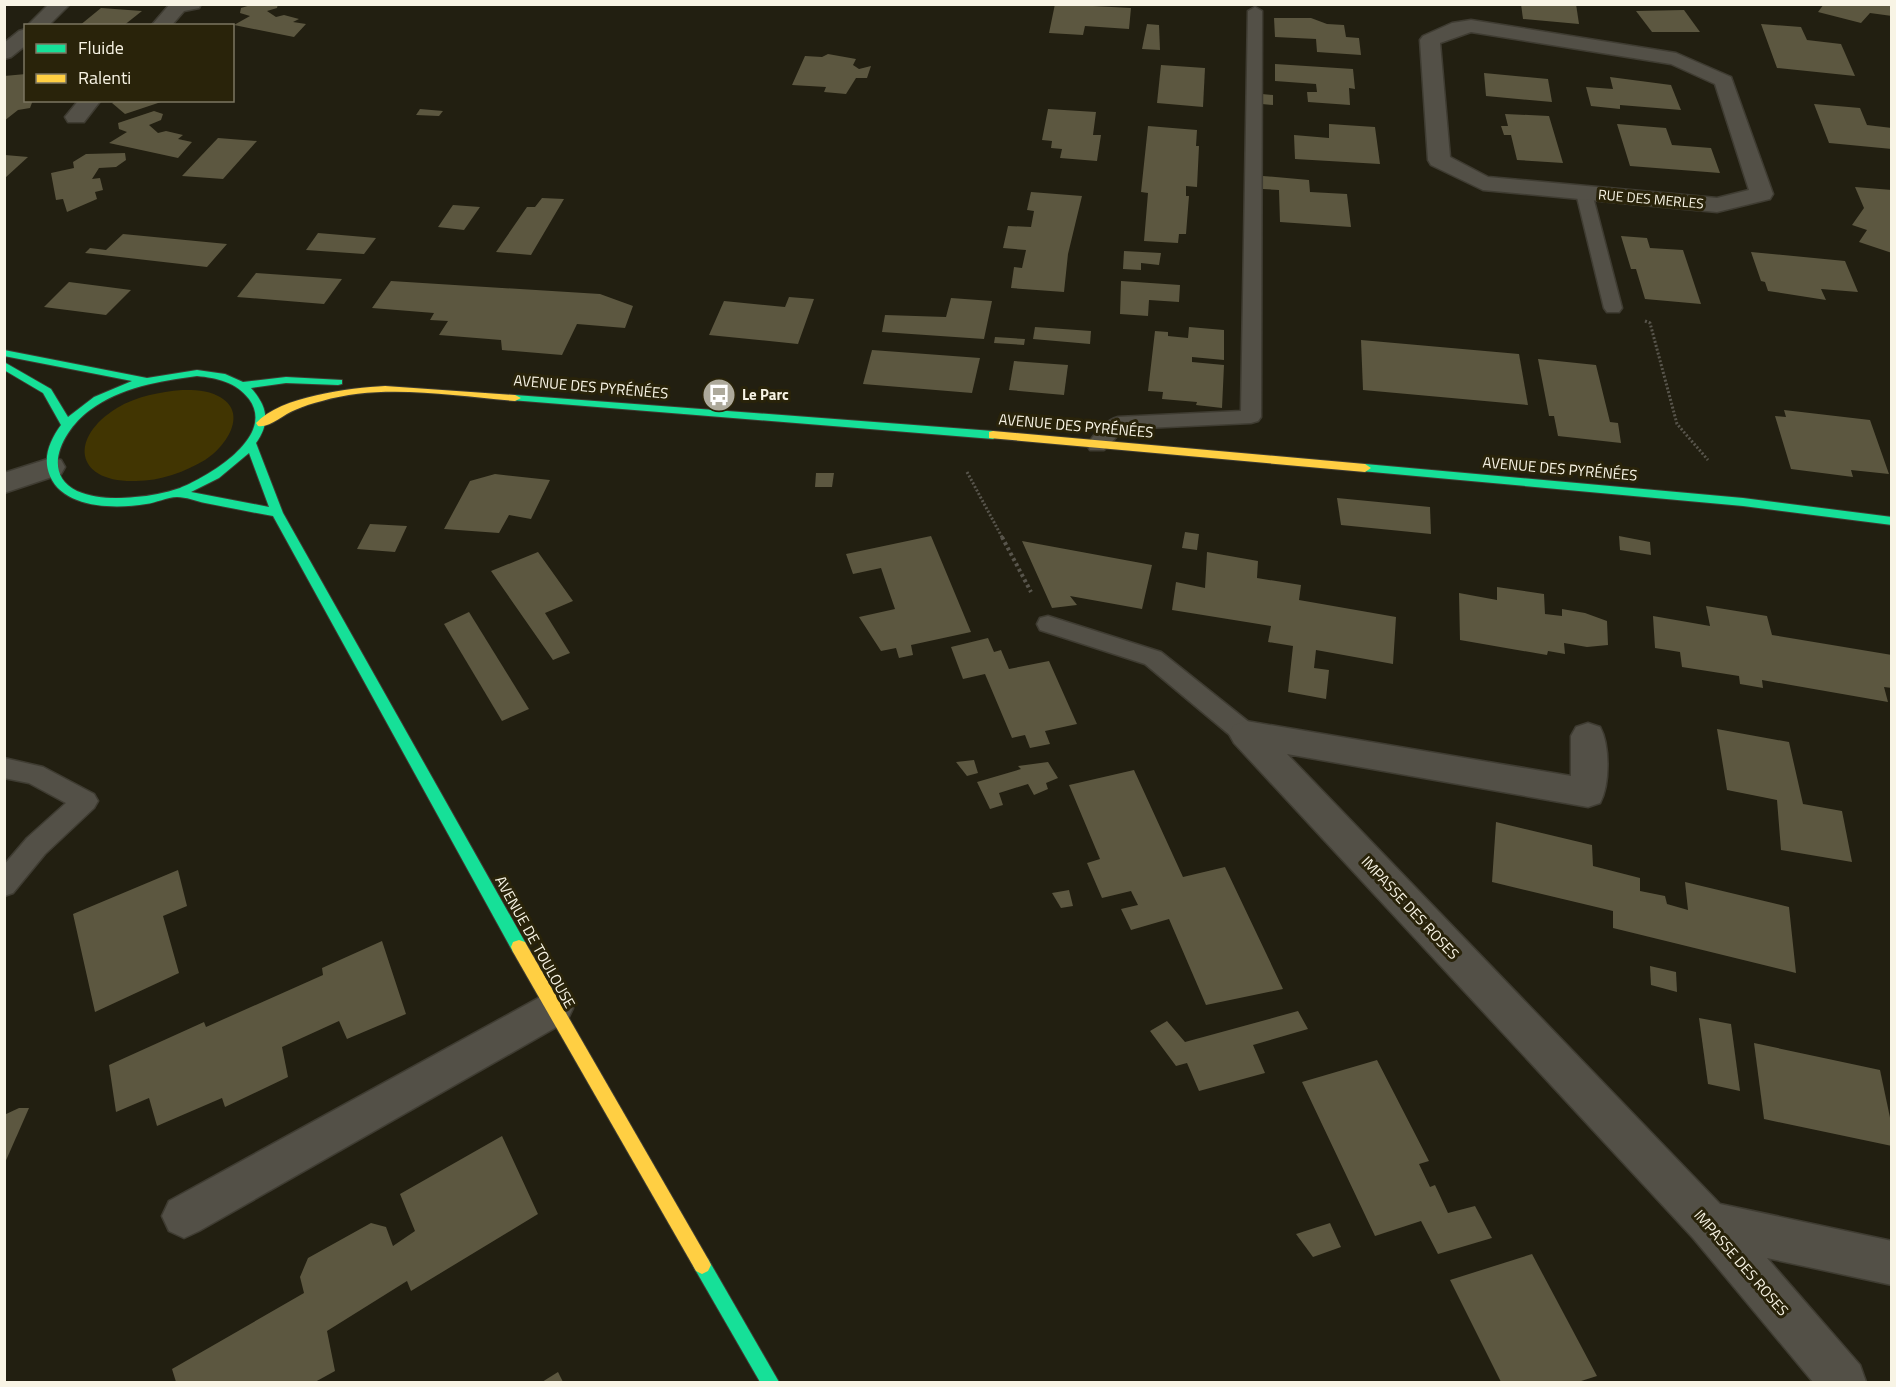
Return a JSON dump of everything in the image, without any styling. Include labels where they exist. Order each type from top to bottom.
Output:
[{"type":"main road","points":[[4,353],[54,361],[84,371],[144,380]]},
{"type":"main road","points":[[4,364],[47,391],[67,425]]},
{"type":"main road","points":[[245,385],[262,409],[262,423],[252,445],[220,473],[177,493],[138,502],[102,501],[73,493],[62,485],[51,467],[50,454],[60,432],[85,408],[110,393],[144,380],[197,373],[220,376],[245,385],[286,380],[381,387]]},
{"type":"main road","name":"AVENUE DES PYRÉNÉES","points":[[262,423],[280,410],[308,400],[341,392],[381,387],[1097,444],[1743,502],[1892,521]]},
{"type":"main road","name":"AVENUE DE TOULOUSE","points":[[252,445],[277,513],[553,1008],[770,1383]]},
{"type":"main road","points":[[177,493],[277,513]]},
{"type":"street","points":[[38,24],[61,4]]},
{"type":"street","points":[[162,24],[178,7],[192,4]]},
{"type":"street","points":[[1472,26],[1473,4]]},
{"type":"street","name":"RUE DES MERLES","points":[[1472,26],[1676,59],[1724,81],[1762,194],[1717,205],[1483,183],[1439,160],[1430,40],[1459,27],[1472,26]]},
{"type":"street","points":[[4,53],[24,37]]},
{"type":"street","points":[[76,117],[89,102]]},
{"type":"street","points":[[4,484],[51,467]]},
{"type":"street","points":[[1246,734],[1588,793],[1588,736]]},
{"type":"street","name":"IMPASSE DES ROSES","points":[[1246,734],[1708,1223],[1843,1383]]},
{"type":"street","points":[[184,1216],[553,1008]]},
{"type":"street","points":[[1708,1223],[1892,1263]]},
{"type":"lane","points":[[1097,444],[1118,423],[1251,417],[1254,11]]},
{"type":"lane","points":[[1584,193],[1613,308]]},
{"type":"lane","points":[[1048,624],[1153,658],[1246,734]]},
{"type":"lane","points":[[4,768],[34,774],[85,801],[36,846],[4,885]]},
{"type":"path","points":[[1613,308],[1650,323],[1677,423],[1714,467],[1739,486],[1743,502]]},
{"type":"path","points":[[988,435],[962,463],[1048,624]]},
{"type":"shaded area","points":[[182,390],[214,394],[227,403],[232,411],[231,429],[227,438],[213,454],[181,472],[145,481],[116,480],[100,475],[90,467],[85,457],[85,445],[91,432],[101,420],[132,400],[157,393]]},
{"type":"building","points":[[254,4],[278,4],[277,8],[267,11],[276,17],[284,15],[299,19],[293,22],[306,24],[294,37],[234,25],[250,16],[240,13],[241,8]]},
{"type":"building","points":[[1055,4],[1131,8],[1129,29],[1085,26],[1083,35],[1049,33]]},
{"type":"building","points":[[1521,4],[1576,4],[1579,24],[1523,19]]},
{"type":"building","points":[[1824,4],[1892,4],[1892,16],[1870,13],[1861,23],[1818,12]]},
{"type":"building","points":[[101,8],[142,11],[126,24],[81,24]]},
{"type":"building","points":[[1684,10],[1700,32],[1652,32],[1636,11]]},
{"type":"building","points":[[1274,18],[1311,18],[1327,24],[1344,25],[1346,37],[1359,38],[1361,55],[1317,52],[1316,39],[1275,37]]},
{"type":"building","points":[[1147,24],[1159,25],[1160,50],[1142,49]]},
{"type":"building","points":[[1761,24],[1801,27],[1807,40],[1841,44],[1855,76],[1777,68]]},
{"type":"building","points":[[828,54],[856,59],[853,65],[859,69],[871,66],[867,78],[856,78],[846,94],[824,92],[826,87],[792,85],[805,56],[822,57]]},
{"type":"building","points":[[1275,64],[1353,69],[1355,89],[1349,88],[1350,105],[1308,102],[1307,92],[1317,92],[1316,84],[1275,81]]},
{"type":"building","points":[[1161,65],[1205,68],[1203,107],[1157,103]]},
{"type":"building","points":[[1484,73],[1548,79],[1552,102],[1486,96]]},
{"type":"building","points":[[24,74],[24,102],[32,102],[30,108],[18,110],[4,121],[4,76]]},
{"type":"building","points":[[1610,77],[1671,85],[1681,110],[1620,105],[1620,109],[1591,106],[1586,87],[1613,89]]},
{"type":"building","points":[[1262,94],[1273,95],[1273,105],[1262,104]]},
{"type":"building","points":[[114,102],[161,102],[125,114],[112,103]]},
{"type":"building","points":[[1814,104],[1860,108],[1867,125],[1892,128],[1892,149],[1829,143]]},
{"type":"building","points":[[420,109],[443,111],[439,116],[416,115]]},
{"type":"building","points":[[1048,109],[1096,112],[1093,135],[1101,135],[1097,161],[1060,158],[1062,149],[1051,148],[1052,141],[1042,140]]},
{"type":"building","points":[[154,111],[163,114],[161,120],[149,125],[158,133],[166,131],[183,135],[178,139],[192,142],[178,158],[109,143],[127,132],[119,129],[118,123]]},
{"type":"building","points":[[1505,114],[1549,116],[1563,163],[1517,160],[1511,135],[1504,135],[1501,126],[1508,126]]},
{"type":"building","points":[[1329,124],[1375,127],[1380,164],[1295,159],[1294,135],[1329,138]]},
{"type":"building","points":[[1617,124],[1666,128],[1672,145],[1711,148],[1720,173],[1630,166]]},
{"type":"building","points":[[1148,126],[1197,130],[1196,146],[1199,146],[1197,187],[1186,186],[1186,196],[1189,196],[1186,234],[1179,234],[1178,243],[1144,241],[1148,193],[1141,192]]},
{"type":"building","points":[[218,138],[257,141],[223,179],[182,176]]},
{"type":"building","points":[[125,153],[126,160],[116,167],[99,168],[92,179],[100,178],[103,190],[95,192],[97,199],[67,212],[63,199],[56,200],[51,173],[74,168],[73,162],[86,154]]},
{"type":"building","points":[[5,155],[28,157],[5,178]]},
{"type":"building","points":[[1263,176],[1309,180],[1310,192],[1347,194],[1351,227],[1280,222],[1279,190],[1263,189]]},
{"type":"building","points":[[1855,187],[1892,190],[1892,253],[1859,242],[1867,230],[1852,225],[1864,208]]},
{"type":"building","points":[[1031,192],[1082,196],[1068,254],[1064,292],[1011,288],[1014,267],[1022,268],[1026,250],[1003,248],[1008,226],[1031,227],[1034,211],[1027,210]]},
{"type":"building","points":[[542,198],[564,199],[531,255],[496,252],[527,207],[535,207]]},
{"type":"building","points":[[453,205],[480,207],[464,230],[438,227]]},
{"type":"building","points":[[318,233],[376,238],[364,254],[306,250]]},
{"type":"building","points":[[123,234],[227,244],[207,267],[85,253],[90,248],[106,250]]},
{"type":"building","points":[[1621,236],[1647,238],[1650,248],[1683,250],[1701,304],[1645,299],[1636,269],[1631,269]]},
{"type":"building","points":[[1124,251],[1161,253],[1159,265],[1141,263],[1141,270],[1123,269]]},
{"type":"building","points":[[1751,252],[1845,261],[1858,292],[1821,289],[1826,300],[1768,291],[1765,282],[1761,281]]},
{"type":"building","points":[[256,273],[342,279],[324,304],[237,297]]},
{"type":"building","points":[[391,281],[600,294],[633,306],[625,328],[577,324],[562,355],[502,350],[501,340],[439,335],[448,321],[430,320],[434,313],[372,308]]},
{"type":"building","points":[[1121,281],[1180,285],[1179,302],[1149,300],[1148,316],[1120,314]]},
{"type":"building","points":[[69,282],[131,290],[106,315],[44,307]]},
{"type":"building","points":[[789,297],[814,299],[798,344],[709,335],[724,301],[785,307]]},
{"type":"building","points":[[951,298],[992,301],[984,339],[882,332],[885,315],[946,317]]},
{"type":"building","points":[[1035,327],[1091,331],[1090,344],[1033,339]]},
{"type":"building","points":[[1189,327],[1224,330],[1224,360],[1192,357],[1192,362],[1224,365],[1222,408],[1196,405],[1197,402],[1162,399],[1163,392],[1148,391],[1155,331],[1168,332],[1168,336],[1188,338]]},
{"type":"building","points":[[995,337],[1025,339],[1024,345],[994,343]]},
{"type":"building","points":[[1361,340],[1519,354],[1528,405],[1363,390]]},
{"type":"building","points":[[872,350],[980,358],[972,393],[863,384]]},
{"type":"building","points":[[1538,359],[1596,365],[1610,422],[1618,423],[1621,443],[1558,436],[1554,416],[1549,416]]},
{"type":"building","points":[[1014,361],[1068,365],[1064,395],[1009,390]]},
{"type":"building","points":[[1784,410],[1870,420],[1889,474],[1851,470],[1853,477],[1791,469],[1775,416],[1786,417]]},
{"type":"building","points":[[816,473],[834,473],[832,487],[815,487]]},
{"type":"building","points":[[495,474],[550,480],[531,519],[509,515],[499,533],[444,529],[470,481]]},
{"type":"building","points":[[1337,498],[1430,507],[1431,534],[1341,525]]},
{"type":"building","points":[[370,524],[407,526],[395,552],[357,549]]},
{"type":"building","points":[[1185,532],[1199,534],[1197,550],[1182,548]]},
{"type":"building","points":[[931,536],[971,632],[911,645],[913,655],[899,658],[896,648],[881,651],[859,617],[895,609],[881,568],[853,574],[846,554]]},
{"type":"building","points":[[1619,536],[1650,542],[1651,555],[1620,550]]},
{"type":"building","points":[[1022,541],[1152,565],[1142,609],[1070,596],[1077,605],[1052,608]]},
{"type":"building","points":[[538,552],[573,601],[545,613],[570,653],[553,660],[491,571]]},
{"type":"building","points":[[1207,552],[1258,561],[1257,578],[1301,585],[1299,600],[1396,617],[1393,664],[1316,650],[1314,668],[1329,670],[1326,699],[1288,692],[1293,646],[1268,642],[1271,626],[1172,610],[1176,582],[1205,588]]},
{"type":"building","points":[[1497,587],[1544,594],[1545,614],[1562,616],[1562,609],[1585,613],[1607,621],[1608,645],[1587,647],[1564,643],[1565,654],[1548,651],[1547,655],[1460,640],[1459,593],[1497,600]]},
{"type":"building","points":[[1706,606],[1767,616],[1772,635],[1892,655],[1892,688],[1884,687],[1888,702],[1762,680],[1763,688],[1740,684],[1739,676],[1682,667],[1680,652],[1655,648],[1653,616],[1710,626]]},
{"type":"building","points":[[469,612],[529,709],[502,721],[444,624]]},
{"type":"building","points":[[988,638],[994,652],[1001,650],[1009,669],[1049,661],[1077,724],[1045,731],[1050,744],[1030,748],[1025,735],[1012,738],[985,674],[963,679],[951,647]]},
{"type":"building","points":[[1717,729],[1789,742],[1803,804],[1842,811],[1852,862],[1781,850],[1777,800],[1727,790]]},
{"type":"building","points":[[974,760],[978,773],[967,776],[956,762]]},
{"type":"building","points":[[1048,762],[1058,778],[1046,783],[1048,789],[1034,795],[1028,784],[999,793],[1003,805],[990,809],[977,782],[1021,769],[1018,766]]},
{"type":"building","points":[[1134,770],[1183,877],[1225,867],[1283,989],[1206,1005],[1169,919],[1131,930],[1121,909],[1138,905],[1131,891],[1102,898],[1087,863],[1100,859],[1069,785]]},
{"type":"building","points":[[1496,822],[1592,845],[1593,866],[1640,878],[1640,891],[1665,896],[1667,904],[1688,910],[1685,882],[1789,907],[1796,973],[1613,928],[1613,911],[1492,882]]},
{"type":"building","points":[[178,870],[187,906],[163,916],[179,973],[95,1012],[73,914]]},
{"type":"building","points":[[1069,890],[1073,906],[1061,908],[1052,893]]},
{"type":"building","points":[[382,941],[406,1014],[347,1039],[339,1021],[282,1047],[288,1077],[225,1107],[222,1098],[157,1126],[149,1098],[116,1112],[109,1065],[204,1022],[206,1027],[323,975],[322,968]]},
{"type":"building","points":[[1650,966],[1676,972],[1677,992],[1651,985]]},
{"type":"building","points":[[1298,1011],[1308,1029],[1253,1045],[1265,1073],[1199,1091],[1187,1063],[1176,1066],[1150,1031],[1167,1021],[1185,1042]]},
{"type":"building","points":[[1699,1018],[1731,1024],[1740,1091],[1708,1084]]},
{"type":"building","points":[[1754,1043],[1880,1070],[1892,1127],[1892,1146],[1764,1119]]},
{"type":"building","points":[[1377,1060],[1429,1161],[1419,1164],[1430,1187],[1435,1185],[1448,1213],[1475,1206],[1492,1238],[1438,1254],[1421,1221],[1375,1236],[1302,1082]]},
{"type":"building","points":[[19,1108],[29,1108],[4,1165],[4,1115]]},
{"type":"building","points":[[502,1136],[538,1214],[411,1291],[407,1281],[327,1331],[335,1371],[315,1382],[176,1382],[172,1369],[304,1293],[300,1277],[308,1258],[371,1223],[386,1227],[393,1246],[415,1231],[400,1194]]},
{"type":"building","points":[[1330,1223],[1341,1247],[1313,1257],[1296,1234]]},
{"type":"building","points":[[1532,1254],[1597,1376],[1578,1382],[1501,1382],[1450,1280]]},
{"type":"building","points":[[558,1372],[563,1382],[542,1382]]},
{"type":"traffic: fast","points":[[4,353],[143,380]]},
{"type":"traffic: fast","points":[[4,365],[47,391],[67,425]]},
{"type":"traffic: fast","points":[[197,373],[221,376],[235,382],[253,397],[261,412],[261,423],[257,433],[230,465],[199,484],[182,491],[164,497],[129,502],[105,502],[81,497],[67,490],[57,480],[52,458],[55,446],[68,424],[86,407],[125,387],[197,373]]},
{"type":"traffic: fast","points":[[245,385],[286,380],[338,382]]},
{"type":"traffic: fast","points":[[515,398],[993,435]]},
{"type":"traffic: fast","points":[[252,445],[277,513],[519,947]]},
{"type":"traffic: fast","points":[[1365,468],[1743,502],[1892,521]]},
{"type":"traffic: fast","points":[[177,493],[277,513]]},
{"type":"traffic: fast","points":[[702,1265],[770,1382]]},
{"type":"traffic: slow","points":[[262,423],[291,407],[322,397],[353,391],[417,390],[515,398]]},
{"type":"traffic: slow","points":[[993,435],[1365,468]]},
{"type":"traffic: slow","points":[[519,947],[702,1265]]},
{"type":"place","name":"Le Parc","points":[[719,395]]}]
